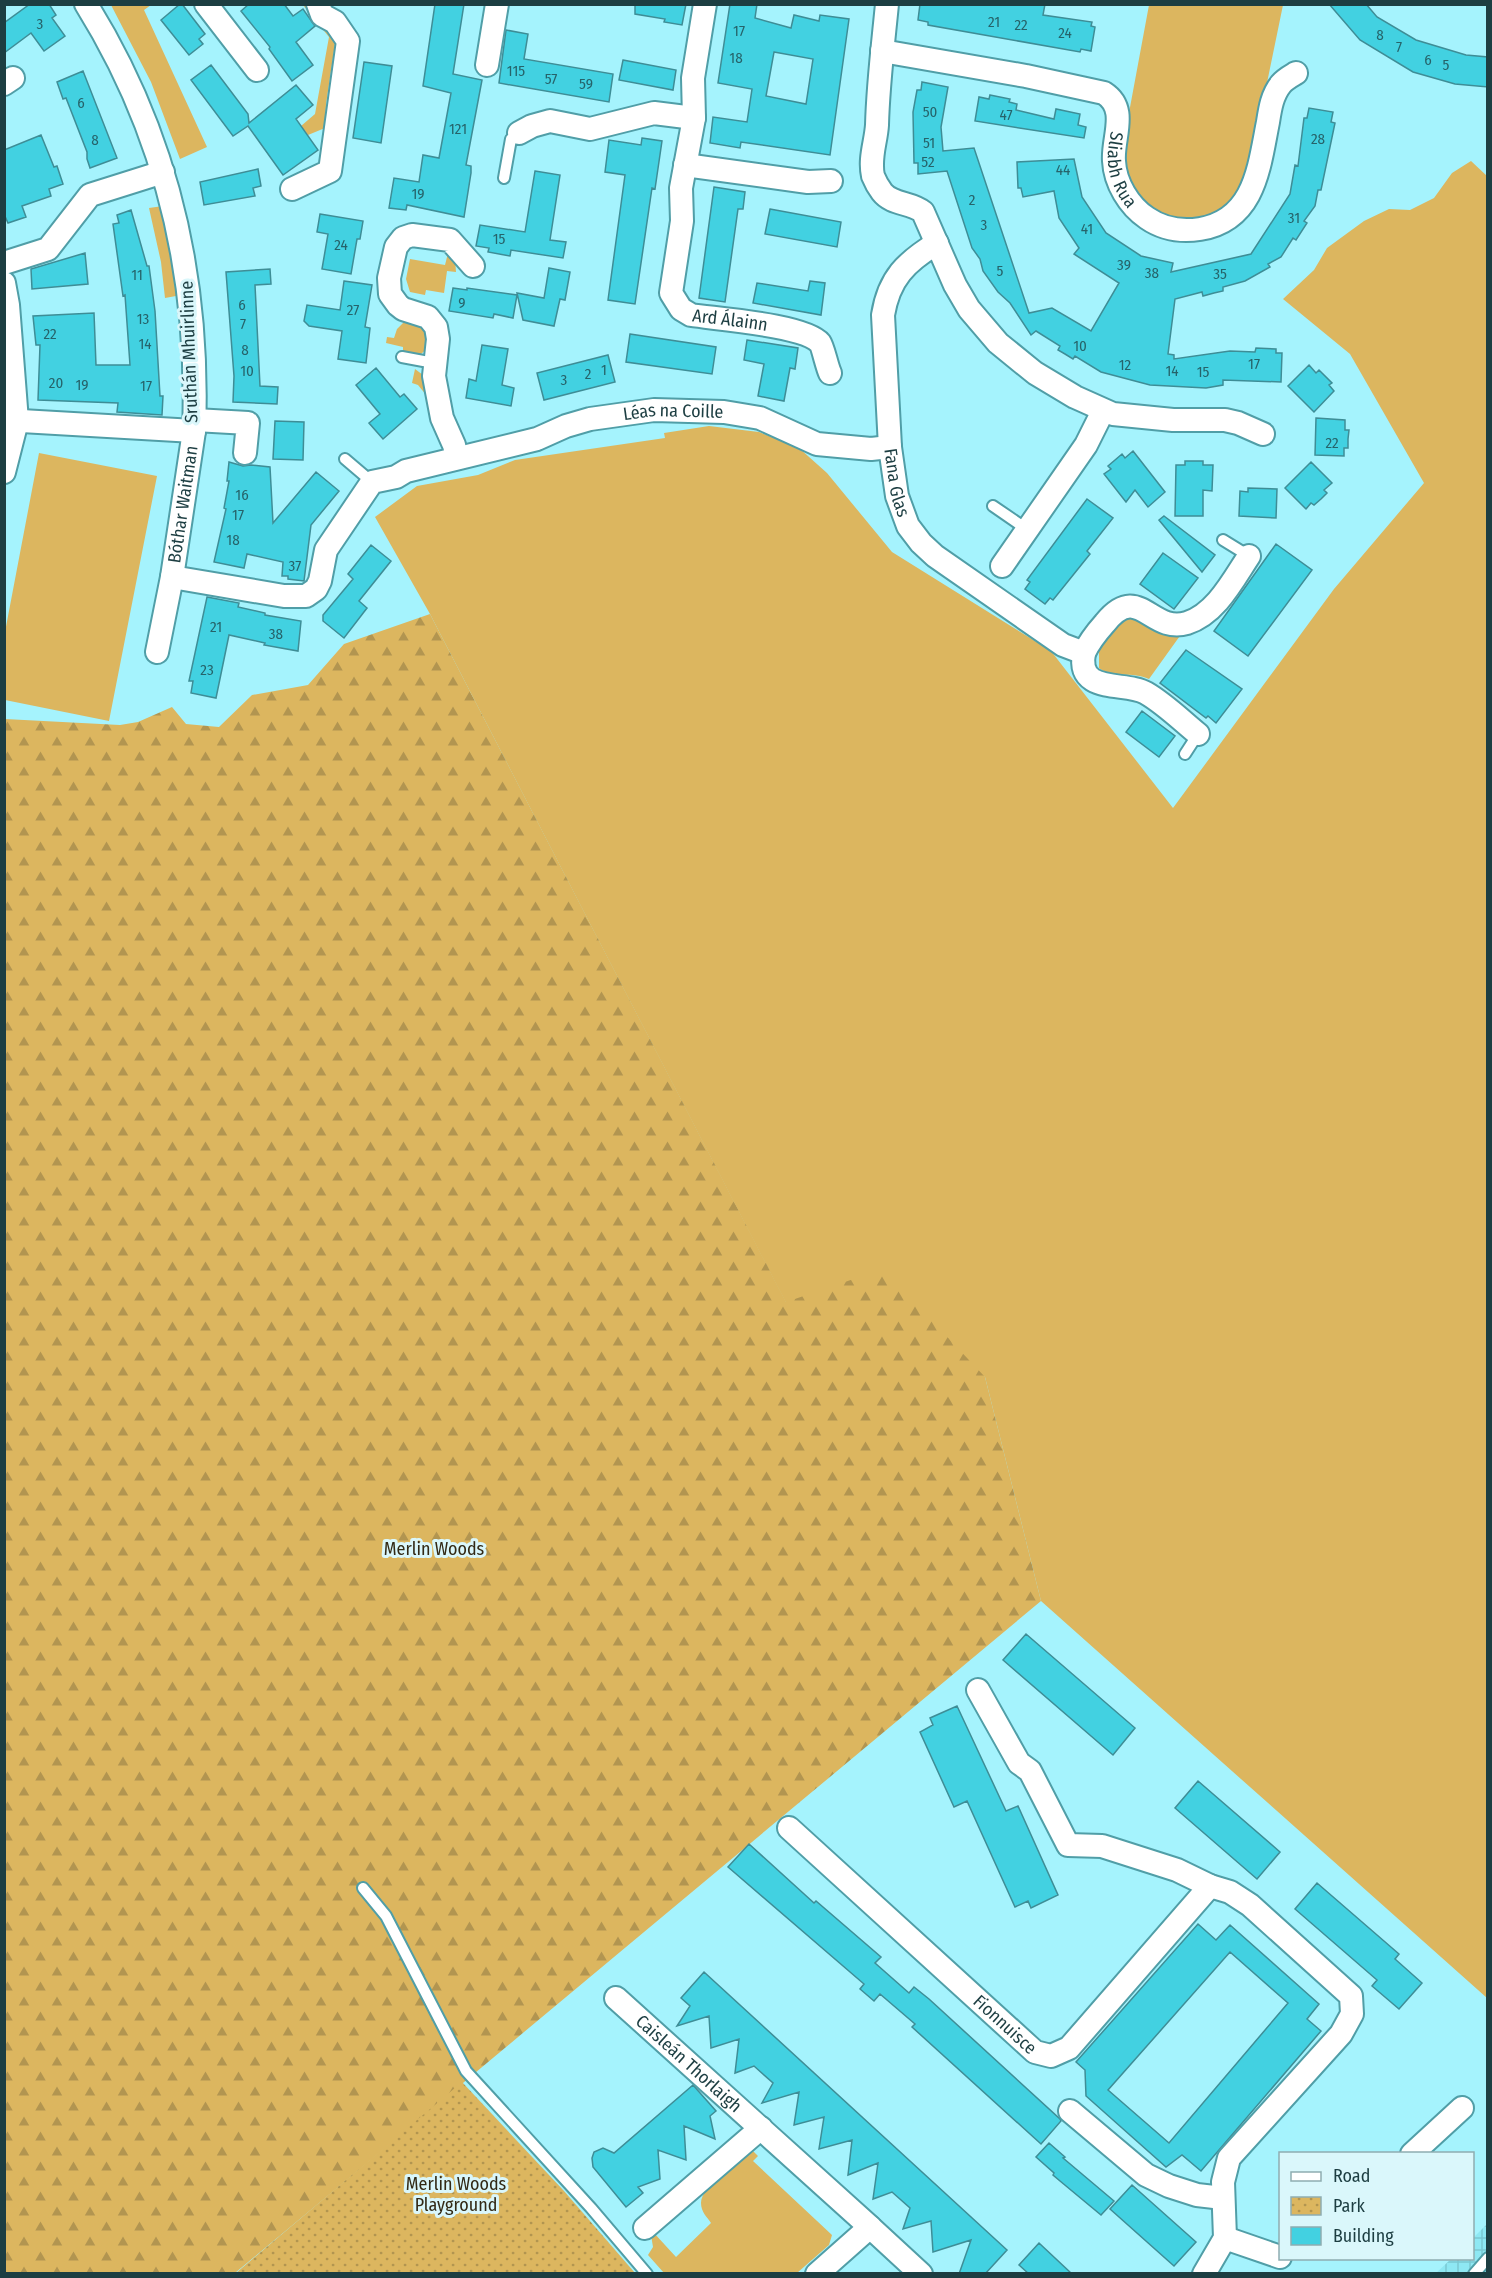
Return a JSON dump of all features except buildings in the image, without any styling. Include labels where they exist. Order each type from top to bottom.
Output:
[{"type":"street","name":"Sruthán Mhuirlinne","points":[[11,421],[195,426],[191,305],[181,241],[153,141],[125,75],[86,4]]},
{"type":"street","points":[[206,4],[257,70]]},
{"type":"street","points":[[292,189],[330,171],[348,41],[335,21],[322,15],[318,4]]},
{"type":"street","points":[[487,65],[497,4]]},
{"type":"street","name":"Ard Álainn","points":[[705,4],[693,78],[693,118],[681,188],[682,221],[671,293],[681,309],[691,315],[784,328],[809,334],[822,344],[825,361],[831,374]]},
{"type":"street","points":[[887,4],[872,152],[873,176],[879,188],[888,198],[914,205],[923,212],[955,285],[969,309],[998,343],[1035,372],[1103,411],[1125,416],[1194,421],[1225,420],[1263,434]]},
{"type":"street","name":"Sliabh Rua","points":[[882,51],[1026,76],[1104,93],[1113,99],[1118,114],[1113,159],[1116,175],[1124,193],[1133,206],[1146,218],[1167,228],[1181,230],[1214,225],[1232,214],[1246,200],[1256,179],[1274,96],[1281,84],[1296,73]]},
{"type":"street","points":[[519,133],[532,126],[550,121],[590,129],[654,113],[670,113],[693,118]]},
{"type":"street","points":[[685,165],[808,182],[831,181]]},
{"type":"street","points":[[4,263],[26,258],[48,249],[90,195],[163,172]]},
{"type":"street","points":[[457,458],[440,408],[434,376],[438,332],[432,321],[424,315],[403,309],[390,294],[388,278],[393,252],[399,242],[407,236],[445,239],[453,243],[473,266]]},
{"type":"street","name":"Fana Glas","points":[[937,243],[913,258],[898,274],[884,309],[883,330],[890,447],[901,512],[908,526],[927,550],[1063,645],[1084,653]]},
{"type":"street","points":[[4,284],[8,304],[11,421],[4,472]]},
{"type":"street","name":"Léas na Coille","points":[[372,482],[396,477],[406,471],[537,439],[566,426],[590,419],[654,410],[724,411],[760,418],[817,444],[871,449],[890,447]]},
{"type":"street","points":[[1002,566],[1086,445],[1103,411]]},
{"type":"street","name":"Bóthar Waitman","points":[[157,652],[172,577],[195,426],[248,423],[245,453]]},
{"type":"street","name":"Bóthar Waitman","points":[[172,577],[284,596],[306,596],[316,589],[320,581],[326,550],[372,482]]},
{"type":"street","points":[[1198,734],[1143,691],[1112,687],[1096,682],[1085,668],[1084,653],[1112,615],[1126,606],[1137,607],[1165,624],[1189,623],[1216,603],[1249,556]]},
{"type":"street","points":[[978,1690],[1019,1762],[1030,1771],[1068,1845],[1102,1846],[1177,1870],[1230,1893],[1250,1905],[1352,1996],[1352,2014],[1341,2034],[1229,2158],[1223,2182],[1225,2238],[1204,2274]]},
{"type":"street","name":"Fionnuisce","points":[[789,1828],[1035,2052],[1051,2056],[1069,2048],[1210,1886]]},
{"type":"street","name":"Caisleán Thorlaigh","points":[[616,1998],[921,2274]]},
{"type":"street","points":[[1414,2152],[1462,2108]]},
{"type":"street","points":[[1070,2111],[1146,2175],[1169,2186],[1197,2195],[1223,2198]]},
{"type":"street","points":[[645,2228],[761,2128]]},
{"type":"street","points":[[817,2274],[870,2227]]},
{"type":"street","points":[[1225,2238],[1279,2256]]},
{"type":"lane","points":[[504,178],[511,139],[519,133]]},
{"type":"lane","points":[[402,357],[434,363]]},
{"type":"lane","points":[[345,459],[372,482]]},
{"type":"lane","points":[[993,506],[1028,530]]},
{"type":"lane","points":[[1223,540],[1249,556]]},
{"type":"lane","points":[[1185,754],[1198,734]]},
{"type":"lane","points":[[363,1888],[386,1916],[466,2072],[591,2208],[647,2274]]},
{"type":"lane","points":[[1474,2274],[1488,2258]]},
{"type":"shaded area","points":[[1487,2224],[1487,2273],[1435,2274],[1450,2260],[1474,2260],[1474,2237]]},
{"type":"green space","points":[[111,5],[151,5],[144,10],[207,147],[180,159],[151,82]]},
{"type":"green space","points":[[303,5],[309,5],[336,37],[326,104],[325,128],[308,135],[301,126],[315,114],[329,37]]},
{"type":"green space","points":[[1149,5],[1283,5],[1247,180],[1228,206],[1202,217],[1171,218],[1152,209],[1137,195],[1126,172],[1123,145]]},
{"type":"green space","points":[[1471,161],[1487,176],[1487,1998],[1041,1601],[985,1377],[786,1303],[430,614],[375,517],[417,486],[478,475],[515,460],[665,438],[664,433],[709,426],[759,432],[799,448],[827,473],[892,552],[1051,651],[1173,808],[1334,589],[1424,483],[1350,354],[1283,299],[1314,270],[1327,248],[1364,221],[1389,209],[1410,210],[1434,198],[1452,173]]},
{"type":"green space","points":[[163,206],[170,253],[180,292],[176,296],[165,298],[161,262],[149,208]]},
{"type":"green space","points":[[449,249],[455,259],[456,272],[447,271],[444,293],[426,290],[425,295],[410,292],[406,279],[410,259],[445,265]]},
{"type":"green space","points":[[409,317],[426,326],[429,347],[421,354],[403,352],[403,347],[386,343],[387,337],[394,338],[397,329]]},
{"type":"green space","points":[[415,369],[423,375],[431,401],[418,385],[412,383]]},
{"type":"green space","points":[[39,453],[157,476],[109,721],[5,700],[5,632]]},
{"type":"green space","name":"Merlin Woods","points":[[430,614],[786,1302],[883,1269],[985,1377],[1041,1601],[235,2273],[5,2274],[5,719],[120,725],[138,722],[172,707],[186,724],[219,727],[252,695],[308,685],[344,644]]},
{"type":"green space","points":[[1125,615],[1182,633],[1149,679],[1136,675],[1110,673],[1099,668],[1099,645]]},
{"type":"green space","name":"Merlin Woods Playground","points":[[462,2082],[564,2191],[635,2273],[236,2273]]},
{"type":"green space","points":[[752,2150],[758,2156],[753,2161],[832,2235],[829,2245],[797,2273],[664,2273],[648,2255],[653,2247],[651,2235],[654,2233],[676,2257],[711,2223],[701,2206],[707,2189]]}]
